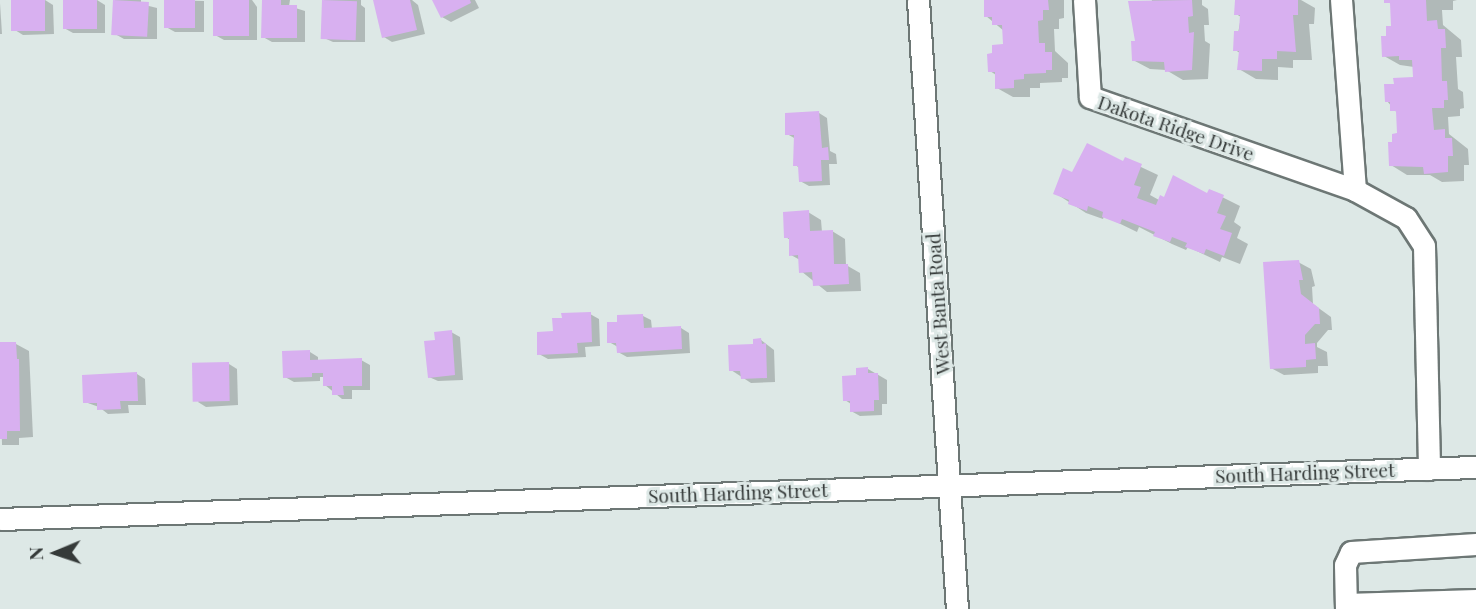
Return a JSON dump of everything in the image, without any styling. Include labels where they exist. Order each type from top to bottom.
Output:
[{"type":"street","name":"West Banta Road","points":[[918,0],[957,609]]},
{"type":"street","name":"Dakota Ridge Drive","points":[[1084,0],[1090,97],[1355,190],[1406,218],[1423,246],[1429,469]]},
{"type":"street","points":[[1341,0],[1355,190]]},
{"type":"street","name":"South Harding Street","points":[[0,519],[1476,467]]},
{"type":"street","points":[[1476,544],[1351,552],[1345,565],[1346,606],[1476,600]]},
{"type":"building","points":[[11,0],[45,0],[45,31],[11,31]]},
{"type":"building","points":[[63,0],[97,0],[97,29],[63,29]]},
{"type":"building","points":[[113,0],[149,2],[147,37],[111,35]]},
{"type":"building","points":[[164,0],[195,0],[195,28],[164,28]]},
{"type":"building","points":[[213,0],[249,0],[249,36],[213,36]]},
{"type":"building","points":[[262,0],[281,0],[281,5],[297,5],[297,38],[261,38]]},
{"type":"building","points":[[322,0],[357,1],[356,40],[321,39]]},
{"type":"building","points":[[373,0],[410,0],[417,30],[382,38]]},
{"type":"building","points":[[432,0],[470,0],[471,3],[441,18]]},
{"type":"building","points":[[984,0],[1048,0],[1049,10],[1043,10],[1043,20],[1038,21],[1039,43],[1045,43],[1045,52],[1052,52],[1052,70],[1046,70],[1046,73],[1024,74],[1024,79],[1014,80],[1014,88],[995,89],[995,72],[988,72],[987,54],[992,53],[992,45],[1003,44],[1002,25],[992,25],[992,17],[984,17]]},
{"type":"building","points":[[1192,0],[1193,16],[1188,17],[1189,33],[1194,32],[1192,70],[1165,72],[1164,62],[1132,61],[1131,41],[1135,41],[1128,1]]},
{"type":"building","points":[[1235,0],[1298,0],[1298,15],[1293,15],[1296,52],[1277,51],[1277,59],[1262,59],[1262,71],[1237,70],[1239,51],[1233,51],[1234,31],[1239,31],[1240,15],[1234,15]]},
{"type":"building","points":[[1384,0],[1426,0],[1427,21],[1437,20],[1438,29],[1445,29],[1446,48],[1441,48],[1442,81],[1447,81],[1448,100],[1444,100],[1444,108],[1432,108],[1434,130],[1445,129],[1445,138],[1452,138],[1453,156],[1448,156],[1448,172],[1424,174],[1423,167],[1389,166],[1388,142],[1392,142],[1392,134],[1397,133],[1396,111],[1390,111],[1390,102],[1385,102],[1384,84],[1394,84],[1393,78],[1413,77],[1412,60],[1399,60],[1399,56],[1382,57],[1381,36],[1386,36],[1386,26],[1391,26],[1390,3],[1384,3]]},
{"type":"building","points":[[819,111],[822,148],[828,147],[829,160],[821,160],[822,181],[799,182],[798,166],[793,166],[794,135],[785,135],[785,113]]},
{"type":"building","points":[[1087,143],[1123,161],[1125,157],[1142,164],[1134,185],[1141,187],[1137,198],[1156,205],[1160,195],[1164,197],[1173,175],[1207,193],[1209,189],[1224,195],[1217,213],[1226,216],[1220,229],[1232,233],[1224,256],[1206,249],[1204,254],[1185,247],[1187,243],[1172,237],[1170,242],[1153,236],[1155,232],[1122,219],[1120,224],[1102,217],[1103,212],[1088,206],[1087,211],[1068,204],[1069,200],[1053,194],[1063,168],[1072,172]]},
{"type":"building","points":[[809,210],[810,231],[833,230],[834,264],[848,264],[849,284],[813,286],[812,272],[799,273],[798,255],[789,256],[789,238],[784,238],[783,212]]},
{"type":"building","points":[[1299,260],[1303,280],[1299,280],[1301,294],[1319,308],[1320,324],[1315,324],[1305,335],[1305,344],[1315,343],[1316,359],[1306,360],[1306,367],[1270,369],[1263,262]]},
{"type":"building","points":[[591,312],[592,342],[577,343],[578,353],[537,355],[537,332],[553,331],[552,318],[562,318],[561,313]]},
{"type":"building","points":[[643,314],[644,328],[681,326],[682,349],[617,353],[616,343],[607,343],[607,322],[617,322],[617,315]]},
{"type":"building","points":[[452,330],[455,375],[428,378],[424,341],[435,340],[434,332]]},
{"type":"building","points":[[761,338],[762,344],[766,343],[767,378],[741,379],[740,371],[729,371],[728,345],[753,344],[753,339]]},
{"type":"building","points":[[0,342],[16,342],[19,359],[20,431],[7,431],[7,439],[0,439]]},
{"type":"building","points":[[310,350],[310,360],[362,358],[362,386],[343,386],[344,395],[332,395],[332,386],[323,386],[323,373],[312,373],[312,377],[283,378],[282,351]]},
{"type":"building","points":[[229,362],[230,401],[193,402],[192,363]]},
{"type":"building","points":[[868,367],[868,373],[878,373],[879,400],[874,400],[874,411],[850,412],[850,401],[843,401],[842,376],[856,375],[856,368]]},
{"type":"building","points":[[137,372],[138,401],[120,401],[121,409],[97,410],[97,403],[83,403],[82,375]]}]
